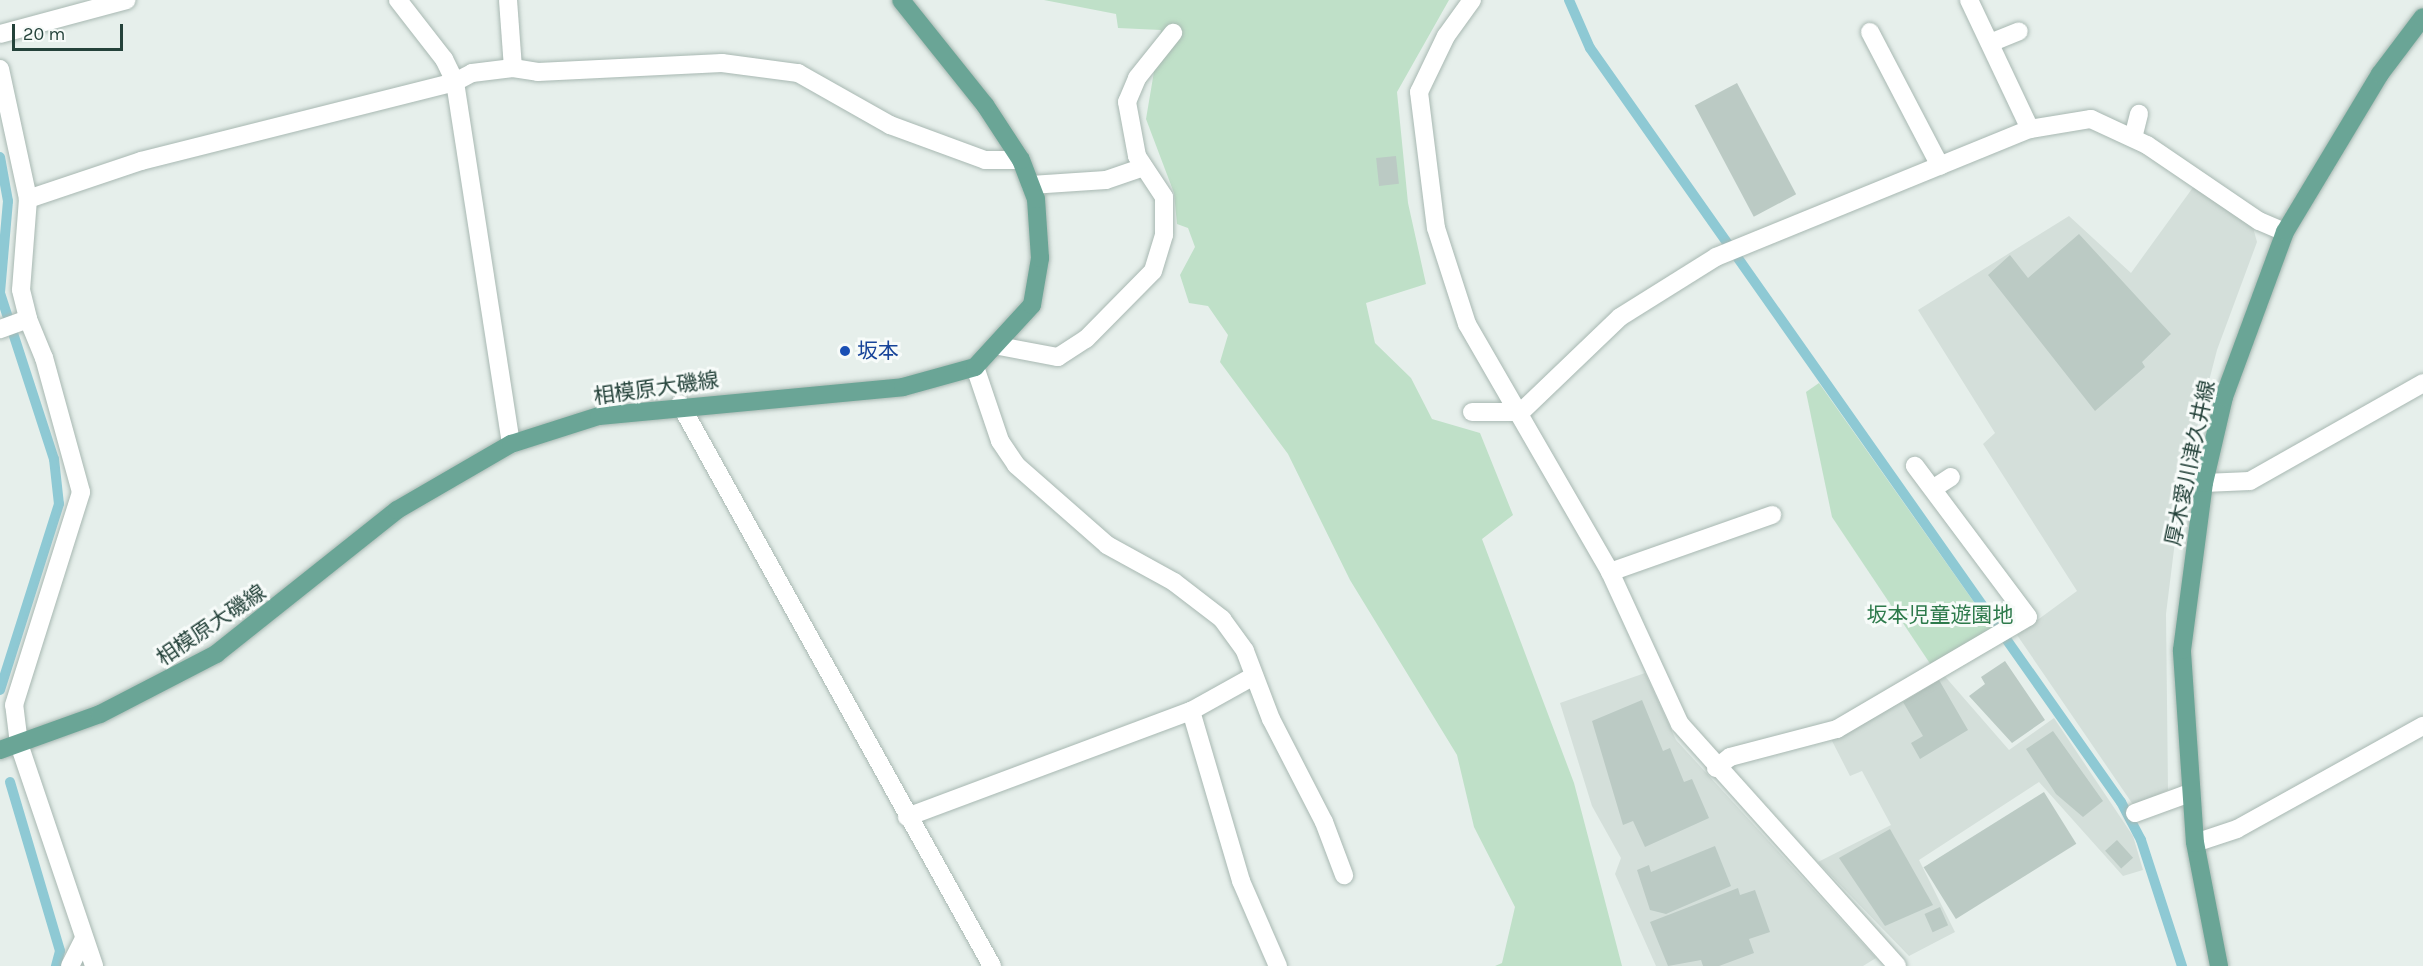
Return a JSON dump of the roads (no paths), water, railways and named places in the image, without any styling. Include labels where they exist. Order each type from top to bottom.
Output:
[{"type":"main road","name":"相模原大磯線","points":[[0,750],[100,714],[216,654],[397,510],[511,444],[599,416],[680,404],[903,387],[975,367],[999,346],[1032,305],[1040,258],[1031,185],[1021,160],[985,105],[901,0]]},
{"type":"main road","name":"厚木愛川津久井線","points":[[2219,966],[2195,843],[2182,650],[2204,483],[2224,397],[2285,232],[2380,74],[2423,17]]},
{"type":"street","points":[[0,34],[127,0]]},
{"type":"street","points":[[398,0],[444,59],[454,82],[511,444]]},
{"type":"street","points":[[508,0],[513,68]]},
{"type":"street","points":[[1472,0],[1446,36],[1419,92],[1423,153],[1436,228],[1467,324],[1521,412],[1610,572],[1680,724],[1716,768],[1897,966]]},
{"type":"street","points":[[1969,0],[2030,129]]},
{"type":"street","points":[[1990,43],[2019,31]]},
{"type":"street","points":[[1870,32],[1940,166]]},
{"type":"street","points":[[999,346],[1058,357],[1086,339],[1153,271],[1164,235],[1164,196],[1144,167],[1130,130],[1127,102],[1137,78],[1173,33]]},
{"type":"street","points":[[28,199],[141,161],[454,82],[472,73],[513,68],[722,63],[798,73],[890,125],[986,160],[1021,160]]},
{"type":"street","points":[[0,69],[28,199],[21,290],[25,321],[44,358],[81,492],[14,705],[19,744],[94,966]]},
{"type":"street","points":[[2133,138],[2139,114]]},
{"type":"street","points":[[1472,412],[1521,412],[1620,317],[1716,257],[2030,129],[2091,119],[2133,138],[2285,232]]},
{"type":"street","points":[[1031,185],[1107,180],[1144,167]]},
{"type":"street","points":[[2,329],[25,321]]},
{"type":"street","points":[[975,367],[1000,441],[1016,465],[1107,545],[1174,582],[1222,619],[1245,651],[1254,676],[1344,875]]},
{"type":"street","points":[[2204,483],[2250,481],[2423,383]]},
{"type":"street","points":[[680,404],[907,817],[992,966]]},
{"type":"street","points":[[1716,768],[1731,757],[1837,729],[2028,617],[1934,488],[1915,466]]},
{"type":"street","points":[[1934,488],[1951,477]]},
{"type":"street","points":[[1610,572],[1772,515]]},
{"type":"street","points":[[907,817],[1191,711],[1254,676]]},
{"type":"street","points":[[1191,711],[1241,881],[1278,966]]},
{"type":"street","points":[[2195,843],[2237,829],[2422,728]]},
{"type":"street","points":[[2135,813],[2190,793]]},
{"type":"street","points":[[70,966],[84,938]]},
{"type":"waterway","points":[[1569,0],[1590,48],[2121,802],[2141,840],[2182,966]]},
{"type":"waterway","points":[[0,157],[8,201],[0,293],[54,459],[59,504],[0,690]]},
{"type":"waterway","points":[[10,782],[60,951],[56,966]]},
{"type":"place","name":"坂本","points":[[845,351]]},
{"type":"park label","name":"坂本児童遊園地","points":[[1940,615]]}]
